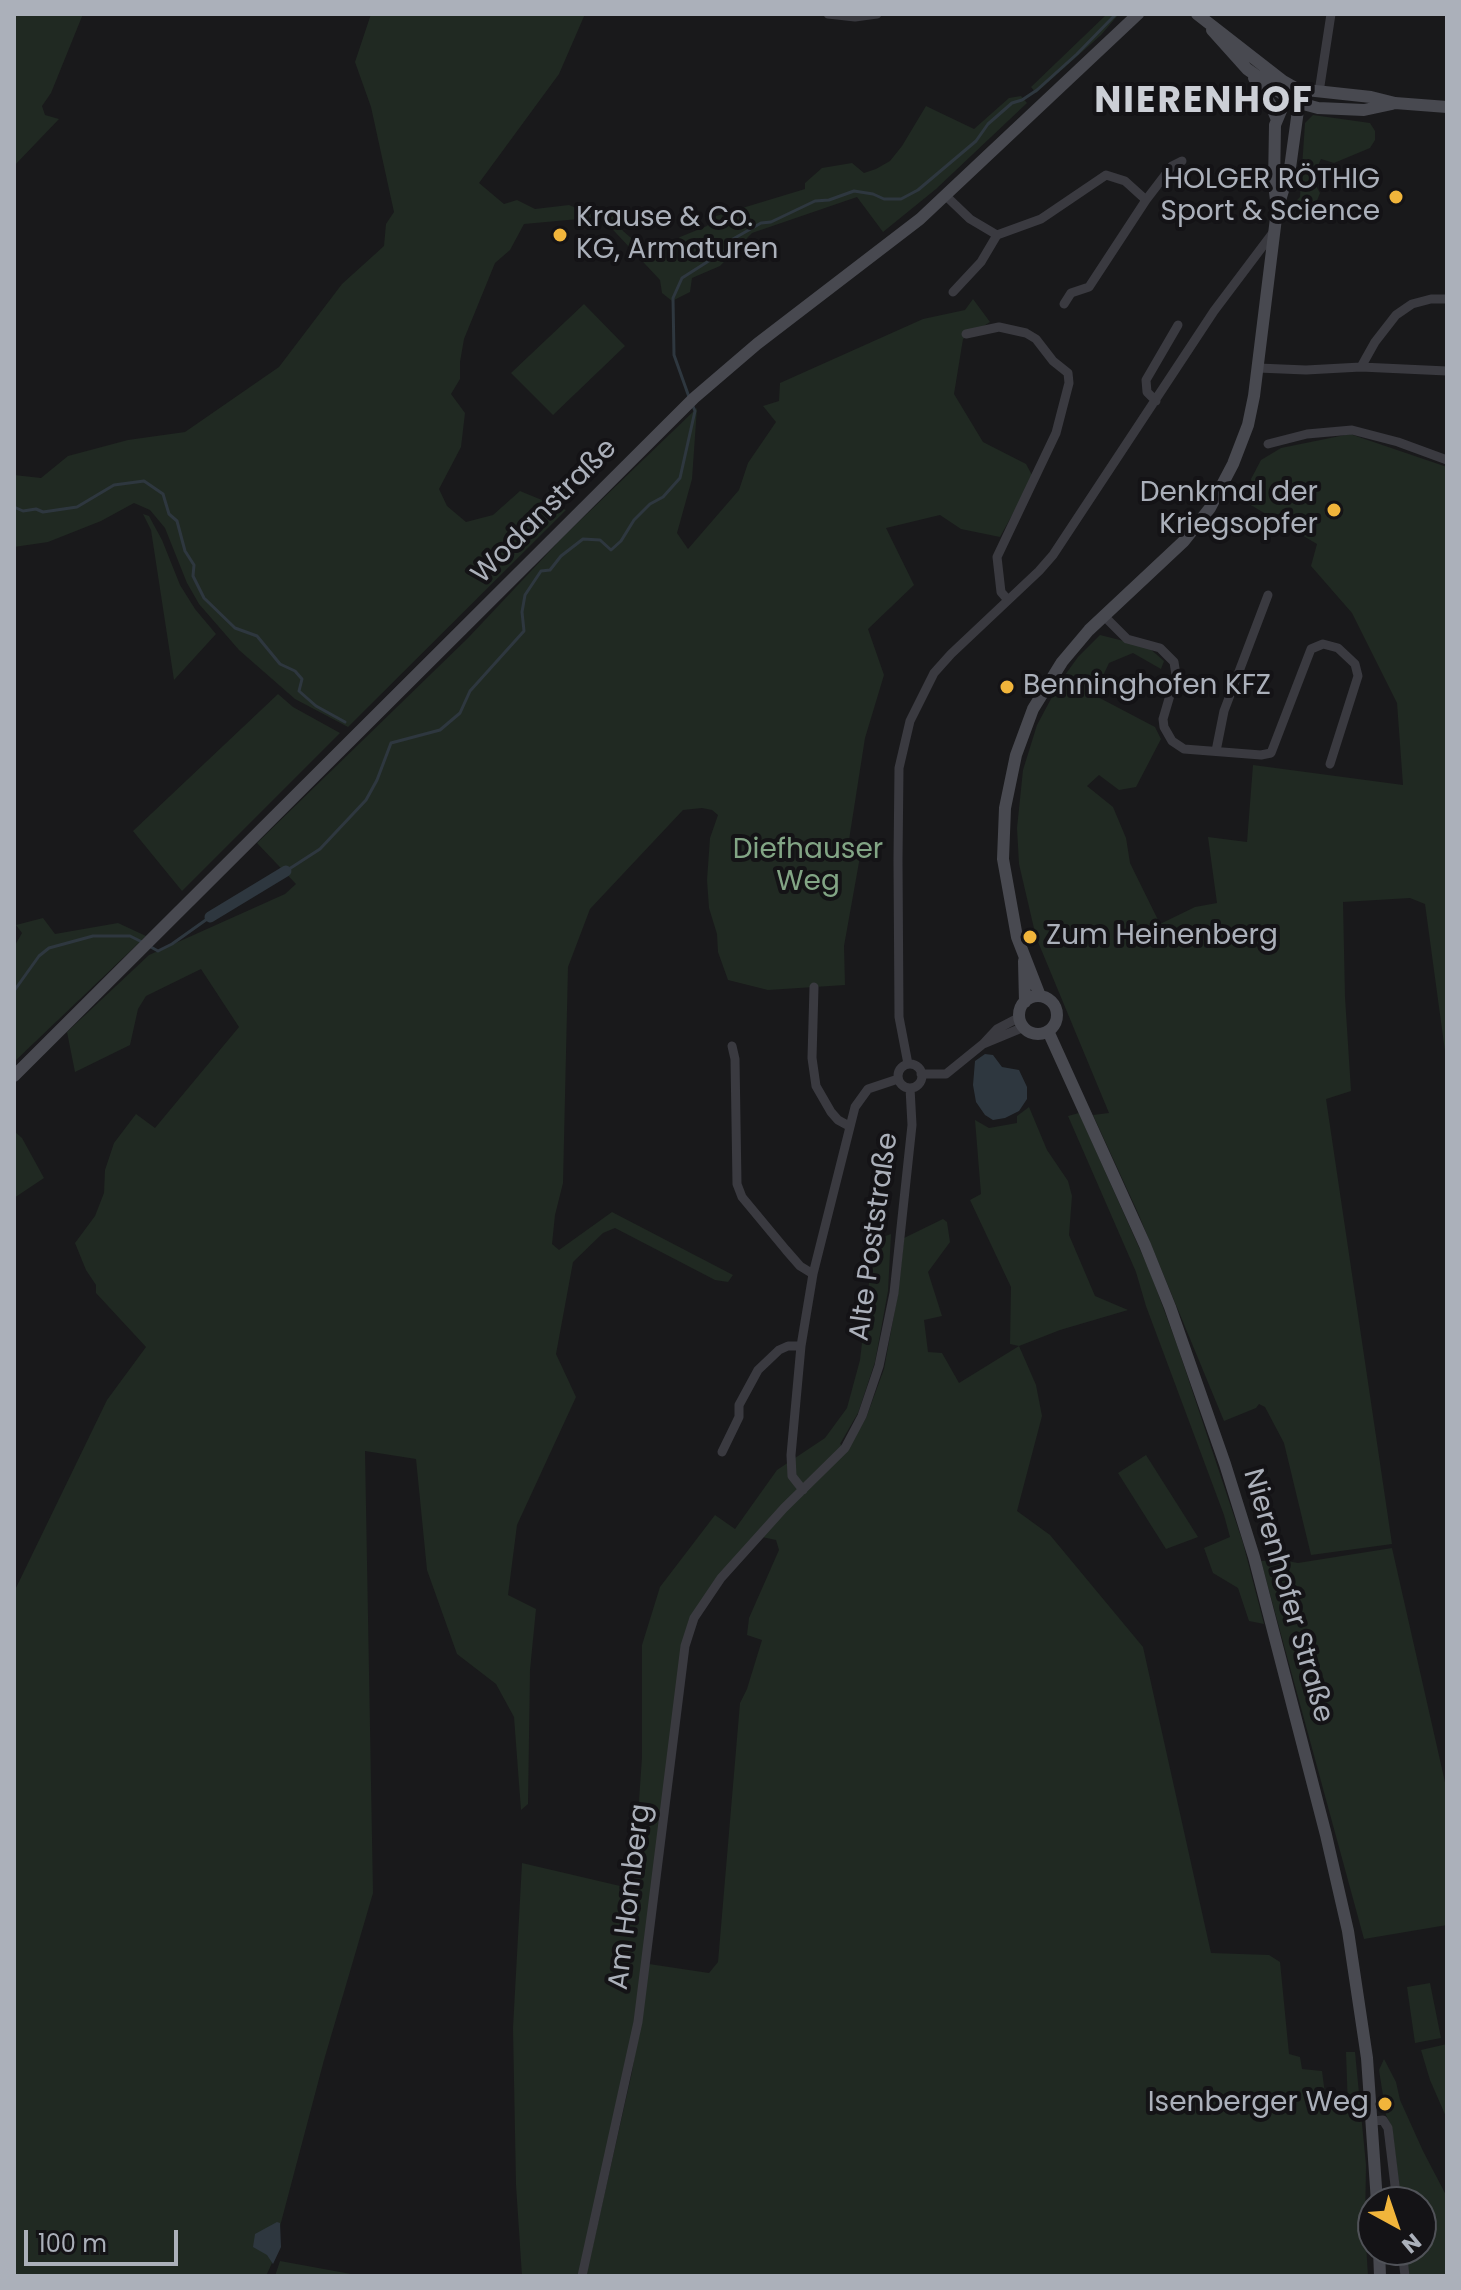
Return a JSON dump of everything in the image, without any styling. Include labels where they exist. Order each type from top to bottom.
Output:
[{"type":"main road","name":"Wodanstraße","points":[[14,1076],[689,402],[757,344],[946,196],[1138,14]]},
{"type":"main road","points":[[1202,17],[1247,69],[1264,93],[1277,120],[1274,184],[1277,210]]},
{"type":"main road","points":[[1202,17],[1288,84],[1315,92],[1447,107]]},
{"type":"main road","points":[[1247,69],[1294,100],[1318,108],[1364,110],[1395,103]]},
{"type":"main road","points":[[1024,960],[1022,1022],[1035,1033],[1048,1031],[1055,1023],[1057,1012],[1050,1001],[1040,996],[1024,960],[1010,907],[1003,859],[1003,825],[1011,775],[1029,718],[1072,650],[1171,554],[1197,524],[1216,497],[1233,464],[1248,425],[1277,210],[1290,168],[1294,100],[1288,84]]},
{"type":"main road","points":[[1277,120],[1294,100],[1315,92]]},
{"type":"main road","points":[[1025,1002],[1040,996]]},
{"type":"main road","name":"Nierenhofer Straße","points":[[1048,1031],[1170,1307],[1254,1557],[1323,1821],[1348,1931],[1373,2121],[1376,2186]]},
{"type":"street","points":[[828,14],[855,17],[877,14]]},
{"type":"street","points":[[1315,92],[1331,14]]},
{"type":"street","points":[[1064,304],[1071,293],[1089,287],[1146,200],[1172,166],[1182,161]]},
{"type":"street","points":[[953,292],[981,262],[997,235],[1041,219],[1106,175],[1125,181],[1146,200]]},
{"type":"street","points":[[946,196],[970,219],[997,235]]},
{"type":"street","points":[[908,1064],[899,1017],[898,860],[901,756],[910,721],[934,673],[1053,555],[1214,311],[1275,230]]},
{"type":"street","points":[[1361,367],[1396,315],[1412,304],[1447,299]]},
{"type":"street","points":[[1156,401],[1147,392],[1146,380],[1178,325]]},
{"type":"street","points":[[966,334],[999,327],[1026,333],[1036,339],[1053,361],[1068,373],[1069,383],[1056,433],[997,557],[1001,592],[1008,600]]},
{"type":"street","points":[[1258,368],[1306,370],[1361,367],[1447,371]]},
{"type":"street","points":[[1268,444],[1307,434],[1352,430],[1398,442],[1447,460]]},
{"type":"street","points":[[1216,751],[1224,711],[1268,595]]},
{"type":"street","points":[[1104,616],[1127,639],[1160,648],[1174,662],[1176,675],[1163,719],[1172,741],[1184,749],[1261,755],[1271,753],[1311,649],[1328,644],[1338,648],[1351,659],[1358,676],[1330,764]]},
{"type":"street","points":[[814,987],[812,1058],[816,1086],[831,1112],[849,1126]]},
{"type":"street","points":[[921,1074],[946,1074],[997,1029],[1022,1022]]},
{"type":"street","points":[[732,1046],[735,1059],[737,1184],[742,1197],[786,1250],[800,1266],[813,1274]]},
{"type":"street","points":[[898,1079],[901,1068],[908,1064],[915,1066],[921,1074]]},
{"type":"street","points":[[898,1079],[910,1088],[917,1085],[921,1074]]},
{"type":"street","points":[[803,1490],[795,1482],[791,1470],[804,1318],[813,1274],[855,1107],[868,1089],[898,1079]]},
{"type":"street","name":"Alte Poststraße","points":[[754,1540],[849,1441],[862,1416],[879,1366],[894,1293],[912,1125],[910,1088]]},
{"type":"street","points":[[722,1452],[739,1417],[739,1405],[758,1370],[779,1350],[801,1346]]},
{"type":"street","name":"Am Homberg","points":[[582,2276],[638,2022],[685,1646],[694,1618],[721,1578],[754,1540]]},
{"type":"street","points":[[1373,2121],[1383,2120],[1388,2128],[1395,2186]]},
{"type":"green space","points":[[14,14],[83,14],[51,93],[42,106],[45,115],[59,119],[14,166]]},
{"type":"green space","points":[[371,14],[585,14],[559,74],[479,183],[504,204],[517,200],[535,209],[569,205],[581,210],[603,206],[623,231],[645,250],[660,255],[680,237],[707,226],[716,216],[805,189],[805,183],[822,168],[852,163],[864,173],[876,169],[890,161],[902,146],[926,106],[974,129],[1009,98],[1021,96],[1027,103],[936,189],[883,232],[857,197],[752,233],[720,266],[692,278],[690,292],[672,301],[662,293],[660,280],[601,217],[524,224],[510,250],[495,263],[464,339],[460,379],[451,394],[465,413],[461,447],[439,489],[447,506],[466,522],[493,515],[520,491],[566,510],[348,727],[295,699],[239,650],[199,604],[165,528],[150,510],[134,503],[101,521],[48,542],[14,547],[14,475],[41,478],[68,456],[128,440],[185,432],[279,367],[342,284],[384,246],[386,224],[394,212],[371,107],[355,62]]},
{"type":"green space","points":[[1107,14],[1119,14],[1101,35],[1036,93],[1031,87]]},
{"type":"green space","points":[[1313,115],[1370,123],[1375,131],[1375,140],[1370,148],[1334,163],[1321,159],[1312,179],[1320,193],[1312,213],[1302,214],[1295,210],[1293,204],[1300,197],[1305,123]]},
{"type":"green space","name":"Diefhauser Weg","points":[[973,299],[990,322],[963,339],[954,394],[983,442],[1026,464],[1033,477],[1000,537],[961,529],[940,515],[886,528],[914,585],[868,629],[884,675],[865,738],[849,840],[863,840],[844,946],[845,985],[768,990],[728,980],[718,952],[707,880],[710,838],[718,815],[702,808],[683,810],[590,909],[568,967],[563,1183],[552,1244],[559,1250],[612,1212],[733,1275],[728,1282],[715,1280],[615,1228],[603,1233],[573,1262],[556,1354],[576,1397],[517,1525],[508,1595],[536,1609],[530,1670],[528,1804],[521,1810],[514,1717],[496,1684],[457,1654],[427,1570],[416,1459],[365,1451],[373,1893],[324,2060],[279,2230],[278,2250],[266,2276],[14,2276],[14,1592],[107,1400],[146,1347],[96,1293],[96,1285],[75,1243],[95,1216],[104,1193],[105,1170],[114,1143],[136,1114],[155,1128],[239,1027],[201,969],[146,996],[138,1009],[130,1045],[75,1072],[67,1032],[149,955],[285,894],[296,884],[257,843],[468,638],[563,537],[697,408],[692,479],[677,533],[688,549],[739,490],[748,463],[776,422],[763,406],[779,401],[780,383],[923,319],[965,310]]},
{"type":"green space","points":[[584,304],[625,346],[553,415],[511,373]]},
{"type":"green space","points":[[1350,434],[1447,467],[1447,1066],[1425,904],[1410,898],[1343,902],[1351,1091],[1326,1099],[1392,1544],[1311,1555],[1284,1443],[1265,1407],[1259,1404],[1224,1421],[1138,1213],[1093,1115],[1109,1113],[1036,937],[1019,864],[1017,828],[1023,770],[1037,725],[1060,682],[1078,657],[1100,635],[1148,647],[1164,661],[1161,669],[1133,653],[1109,663],[1094,695],[1155,727],[1161,739],[1136,787],[1119,790],[1099,775],[1087,786],[1113,807],[1126,838],[1130,863],[1160,924],[1195,907],[1217,903],[1208,837],[1247,842],[1253,765],[1403,785],[1397,703],[1352,613],[1311,566],[1317,544],[1249,504],[1254,494],[1251,479],[1261,460],[1281,448]]},
{"type":"green space","points":[[143,514],[149,516],[162,540],[180,585],[216,634],[174,680],[151,530]]},
{"type":"green space","points":[[278,694],[293,707],[340,733],[182,891],[133,831]]},
{"type":"green space","points":[[43,918],[55,934],[118,923],[146,936],[14,1062],[14,947],[22,933],[16,925]]},
{"type":"green space","points":[[1029,1107],[1047,1150],[1068,1181],[1072,1196],[1069,1235],[1095,1296],[1128,1310],[1019,1346],[1010,1344],[1011,1287],[970,1200],[981,1194],[975,1120],[989,1128],[1017,1123],[1017,1116]]},
{"type":"green space","points":[[1079,1113],[1150,1272],[1177,1345],[1243,1543],[1264,1624],[1249,1621],[1238,1588],[1213,1573],[1204,1548],[1230,1537],[1224,1515],[1136,1272],[1068,1116]]},
{"type":"green space","points":[[14,1131],[22,1138],[44,1178],[14,1198]]},
{"type":"green space","points":[[943,1219],[947,1222],[950,1242],[928,1272],[942,1316],[924,1320],[928,1352],[942,1353],[959,1383],[1019,1346],[1036,1385],[1042,1416],[1017,1511],[1050,1535],[1143,1647],[1211,1953],[1269,1955],[1280,1962],[1289,2054],[1300,2057],[1302,2069],[1322,2071],[1327,2109],[1348,2109],[1346,2052],[1355,2052],[1366,2165],[1366,2186],[1357,2186],[1357,2266],[1367,2266],[1368,2276],[586,2276],[632,2072],[649,1964],[709,1973],[718,1962],[740,1703],[762,1640],[747,1635],[749,1618],[779,1550],[776,1540],[762,1537],[692,1615],[635,2020],[579,2276],[522,2276],[516,2185],[513,2028],[522,1863],[633,1889],[642,1757],[642,1645],[660,1587],[715,1515],[735,1529],[777,1470],[825,1438],[847,1408],[860,1360],[874,1240],[891,1234],[888,1291],[875,1362],[858,1413],[840,1444],[848,1448],[866,1418],[884,1369],[904,1238]]},
{"type":"green space","points":[[1146,1455],[1198,1537],[1166,1549],[1118,1473]]},
{"type":"green space","points":[[1392,1548],[1447,1791],[1447,1925],[1364,1939],[1261,1561],[1298,1563]]},
{"type":"green space","points":[[1430,1983],[1441,2038],[1415,2043],[1407,1987]]},
{"type":"green space","points":[[1447,2044],[1447,2119],[1421,2050]]},
{"type":"green space","points":[[1384,2059],[1423,2151],[1447,2197],[1447,2276],[1409,2276],[1408,2266],[1437,2266],[1437,2186],[1399,2186],[1392,2128],[1386,2115],[1379,2070]]},
{"type":"green space","points":[[280,2261],[362,2276],[275,2276]]},
{"type":"shaded area","points":[[985,1054],[993,1055],[1002,1067],[1019,1070],[1027,1087],[1027,1099],[1019,1111],[1005,1118],[993,1120],[976,1102],[973,1085],[975,1061]]},
{"type":"shaded area","points":[[280,2223],[281,2247],[273,2264],[267,2255],[253,2247],[255,2234]]},
{"type":"waterway","points":[[689,397],[674,355],[673,298],[682,278],[729,248],[733,239],[761,223],[771,222],[815,201],[829,200],[854,191],[884,199],[901,199],[918,190],[976,141],[988,124],[1012,103],[1037,90],[1116,14]]},
{"type":"waterway","points":[[286,871],[320,849],[366,800],[391,743],[440,730],[460,713],[470,691],[524,631],[522,612],[525,595],[541,571],[550,570],[561,556],[583,539],[600,540],[611,550],[621,541],[634,520],[650,504],[663,497],[680,478],[695,411],[692,404]]},
{"type":"waterway","points":[[14,507],[23,511],[36,509],[43,512],[77,507],[114,485],[144,481],[163,494],[169,514],[177,521],[185,551],[194,565],[193,576],[204,598],[235,628],[257,636],[280,664],[295,671],[302,679],[299,691],[316,706],[345,722]]},
{"type":"waterway","points":[[210,917],[286,871]]},
{"type":"waterway","points":[[149,946],[158,951],[210,917]]},
{"type":"waterway","points":[[14,991],[39,956],[49,948],[93,936],[130,936],[142,942]]},
{"type":"place","name":"HOLGER RÖTHIG Sport & Science","points":[[1396,197]]},
{"type":"place","name":"Krause & Co. KG, Armaturen","points":[[560,235]]},
{"type":"place","name":"Denkmal der Kriegsopfer","points":[[1334,510]]},
{"type":"place","name":"Benninghofen KFZ","points":[[1007,687]]},
{"type":"place","name":"Zum Heinenberg","points":[[1030,937]]},
{"type":"place","name":"Isenberger Weg","points":[[1385,2104]]},
{"type":"district","name":"NIERENHOF","points":[[1204,103]]}]
